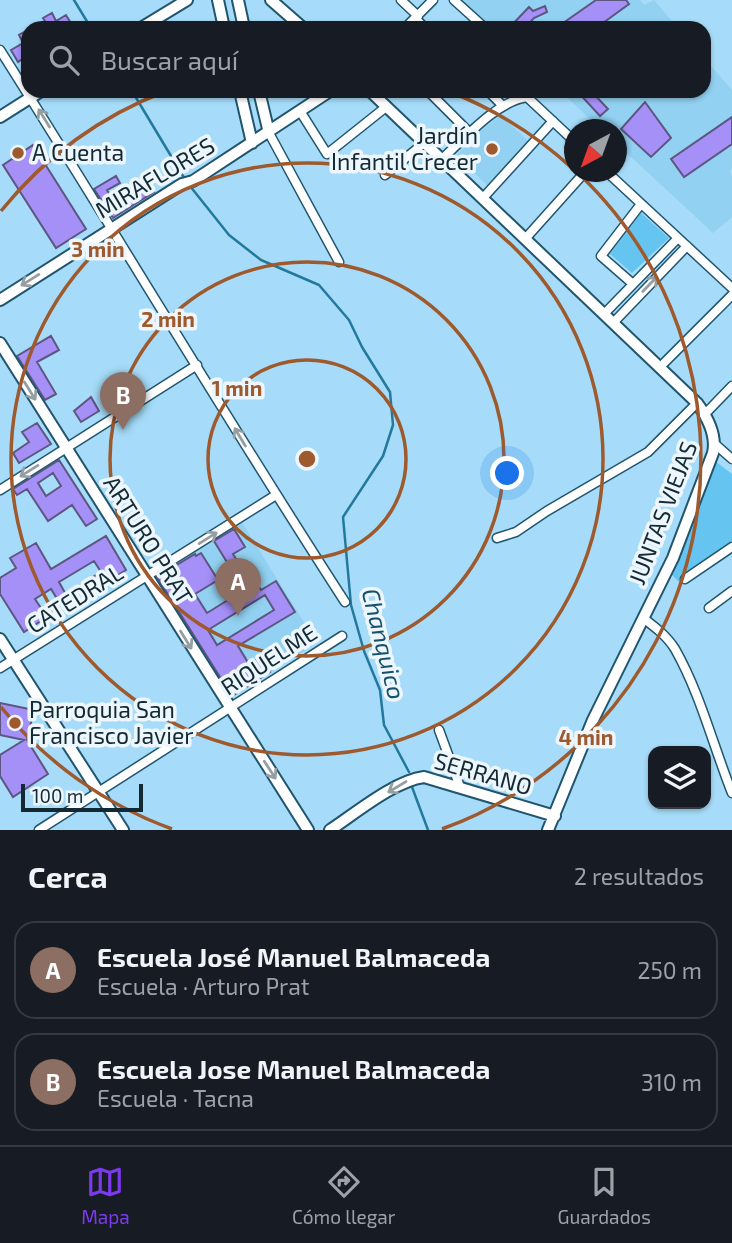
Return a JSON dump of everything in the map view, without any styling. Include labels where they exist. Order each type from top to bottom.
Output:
[{"type":"street","points":[[152,21],[187,0]]},
{"type":"street","points":[[218,0],[222,21]]},
{"type":"street","points":[[238,0],[242,21]]},
{"type":"street","points":[[271,0],[295,21]]},
{"type":"street","points":[[401,0],[419,21]]},
{"type":"street","points":[[412,21],[433,0]]},
{"type":"street","points":[[454,0],[477,21]]},
{"type":"street","points":[[0,50],[21,83]]},
{"type":"street","points":[[0,117],[28,98]]},
{"type":"street","points":[[31,98],[345,603]]},
{"type":"street","points":[[242,98],[252,143]]},
{"type":"street","points":[[261,98],[269,133],[340,262]]},
{"type":"street","name":"MIRAFLORES","points":[[0,300],[269,133],[320,98]]},
{"type":"street","name":"JUNTAS VIEJAS","points":[[377,98],[697,403],[705,414],[715,444],[673,558],[593,720],[548,830]]},
{"type":"street","points":[[435,98],[471,133]]},
{"type":"street","points":[[495,98],[503,106]]},
{"type":"street","points":[[442,159],[503,106],[518,98]]},
{"type":"street","points":[[532,98],[564,131]]},
{"type":"street","points":[[300,111],[327,154],[386,107]]},
{"type":"street","points":[[483,198],[553,121]]},
{"type":"street","points":[[385,175],[424,143]]},
{"type":"street","points":[[525,239],[576,182]]},
{"type":"street","points":[[618,182],[732,288]]},
{"type":"street","points":[[633,284],[601,256],[641,204]]},
{"type":"street","points":[[604,314],[678,238]]},
{"type":"street","points":[[613,323],[687,246]]},
{"type":"street","points":[[660,367],[732,295]]},
{"type":"street","name":"ARTURO PRAT","points":[[0,343],[308,830]]},
{"type":"street","points":[[0,490],[197,365]]},
{"type":"street","points":[[705,414],[732,386]]},
{"type":"street","points":[[497,538],[516,532],[648,452],[697,403]]},
{"type":"street","points":[[715,444],[732,459]]},
{"type":"street","name":"CATEDRAL","points":[[0,668],[276,495]]},
{"type":"street","points":[[685,579],[732,547]]},
{"type":"street","points":[[709,607],[732,591]]},
{"type":"street","points":[[643,618],[664,635],[674,648],[703,714],[732,793]]},
{"type":"street","name":"RIQUELME","points":[[39,830],[342,636]]},
{"type":"street","points":[[0,639],[123,830]]},
{"type":"street","points":[[439,730],[460,787]]},
{"type":"street","name":"SERRANO","points":[[330,830],[412,779],[424,777],[555,816]]},
{"type":"shaded area","points":[[455,0],[640,0],[644,5],[654,0],[672,21],[478,21]]},
{"type":"shaded area","points":[[711,66],[732,90],[732,217],[713,233],[627,153],[627,119],[590,119],[568,98],[711,98]]},
{"type":"shaded area","name":"Jardín Infantil Crecer","points":[[501,115],[529,142],[487,185],[456,156],[480,131]]},
{"type":"shaded area","points":[[641,213],[669,238],[632,273],[610,254]]},
{"type":"shaded area","points":[[715,461],[732,474],[732,547],[679,582],[671,574]]},
{"type":"shaded area","points":[[241,521],[317,643],[227,699],[171,609],[175,606],[155,574]]},
{"type":"building","points":[[596,0],[626,0],[629,4],[606,21],[566,21]]},
{"type":"building","points":[[545,6],[547,12],[531,21],[516,21],[529,7],[533,11]]},
{"type":"building","points":[[52,13],[56,21],[45,21],[43,18]]},
{"type":"building","points":[[66,15],[70,21],[56,21]]},
{"type":"building","points":[[21,44],[21,60],[18,62],[11,50]]},
{"type":"building","points":[[583,98],[598,98],[608,109],[600,116]]},
{"type":"building","points":[[645,102],[671,138],[651,157],[627,135],[627,122]]},
{"type":"building","points":[[732,117],[732,144],[684,177],[671,159]]},
{"type":"building","points":[[33,145],[86,229],[56,248],[3,165]]},
{"type":"building","points":[[116,176],[120,183],[107,190],[115,202],[148,182],[154,192],[113,218],[94,189]]},
{"type":"building","points":[[51,336],[59,350],[37,362],[56,394],[45,400],[17,356]]},
{"type":"building","points":[[91,397],[99,411],[81,422],[74,411]]},
{"type":"building","points":[[37,423],[51,444],[19,463],[13,453],[29,442],[22,432]]},
{"type":"building","points":[[59,460],[97,519],[86,526],[72,505],[48,521],[27,489],[17,495],[13,489]],"holes":[[[53,473],[61,486],[46,496],[38,483]]]},
{"type":"building","points":[[234,529],[245,547],[233,554],[252,584],[256,582],[261,590],[276,581],[295,612],[238,646],[249,664],[260,657],[270,672],[232,696],[157,577],[201,553],[218,580],[195,594],[207,613],[244,590],[214,541]],"holes":[[[265,595],[274,610],[217,645],[208,630]]]},
{"type":"building","points":[[106,536],[126,570],[84,596],[78,586],[101,572],[94,561],[59,582],[69,600],[61,605],[51,589],[35,599],[47,617],[24,632],[0,594],[0,578],[16,568],[10,558],[36,543],[51,569]]},
{"type":"building","points":[[0,703],[34,710],[27,740],[48,774],[13,797],[0,776],[0,755],[24,740],[0,735]]},
{"type":"waterway","name":"Chanquico","points":[[74,0],[87,21]]},
{"type":"waterway","name":"Chanquico","points":[[136,98],[186,181]]},
{"type":"waterway","name":"Chanquico","points":[[190,186],[229,235],[261,260],[319,285],[349,320],[390,392],[393,425],[383,456],[343,517],[351,605],[364,651],[380,690],[384,725],[409,772]]},
{"type":"waterway","points":[[412,787],[428,830]]},
{"type":"place","name":"Jardín Infantil Crecer","points":[[492,149]]},
{"type":"place","name":"A Cuenta","points":[[18,153]]},
{"type":"place","name":"Escuela Jose Manuel Balmaceda","points":[[123,430]]},
{"type":"place","name":"Escuela José Manuel Balmaceda","points":[[238,616]]},
{"type":"place","name":"Parroquia San Francisco Javier","points":[[15,723]]}]
